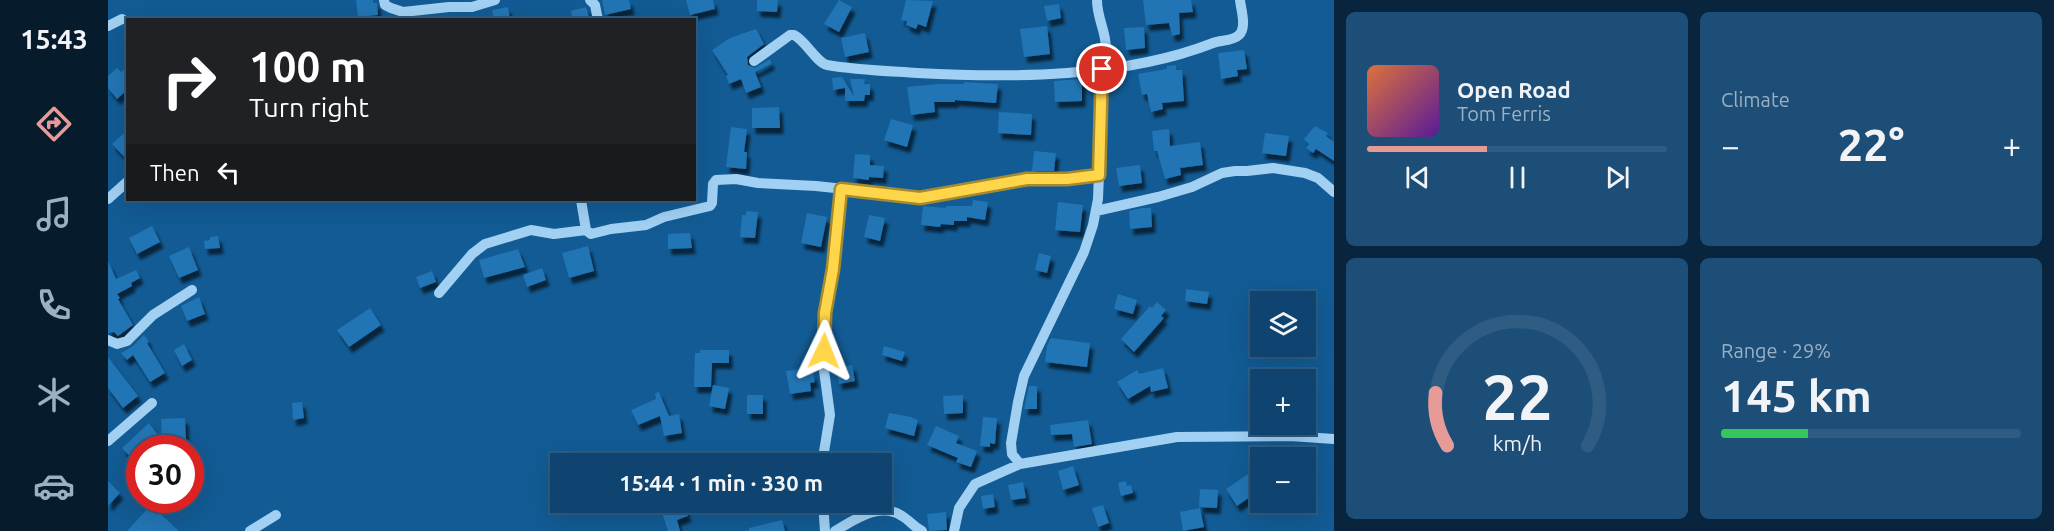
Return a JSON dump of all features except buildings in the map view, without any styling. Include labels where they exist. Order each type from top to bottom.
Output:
[{"type":"street","points":[[384,0],[385,4],[391,8],[403,12],[472,7],[495,0]]},
{"type":"street","points":[[590,0],[595,5],[598,18]]},
{"type":"street","points":[[1020,464],[1012,454],[1011,443],[1024,376],[1084,252],[1096,211],[1102,69],[1106,50],[1098,0]]},
{"type":"street","points":[[754,61],[790,35],[794,35],[824,64],[869,70],[1009,77],[1102,69],[1198,49],[1220,40],[1234,38],[1243,29],[1240,0]]},
{"type":"street","points":[[108,26],[122,19]]},
{"type":"street","points":[[1096,211],[1158,197],[1192,187],[1222,173],[1235,171],[1273,168],[1305,173],[1318,178],[1334,192]]},
{"type":"street","points":[[439,293],[472,254],[485,244],[531,230],[554,234],[586,231],[591,234],[646,225],[664,217],[710,206],[713,184],[716,180],[816,186],[920,198],[1027,179],[1067,179],[1099,175]]},
{"type":"street","points":[[108,199],[126,183]]},
{"type":"street","points":[[824,453],[830,415],[823,363],[825,313],[833,269],[841,189]]},
{"type":"street","points":[[581,201],[586,231]]},
{"type":"street","points":[[108,340],[117,344],[127,341],[153,315],[192,290]]},
{"type":"street","points":[[108,441],[152,403]]},
{"type":"street","points":[[954,531],[959,507],[975,484],[1020,464],[1177,437],[1290,436],[1334,439]]},
{"type":"street","points":[[835,531],[868,513],[886,510],[903,516],[921,531]]},
{"type":"street","points":[[824,513],[825,531]]},
{"type":"street","points":[[249,531],[276,515]]},
{"type":"route","points":[[824,351],[825,313],[833,269],[841,189],[920,198],[1027,179],[1067,179],[1099,175],[1102,69]]}]
